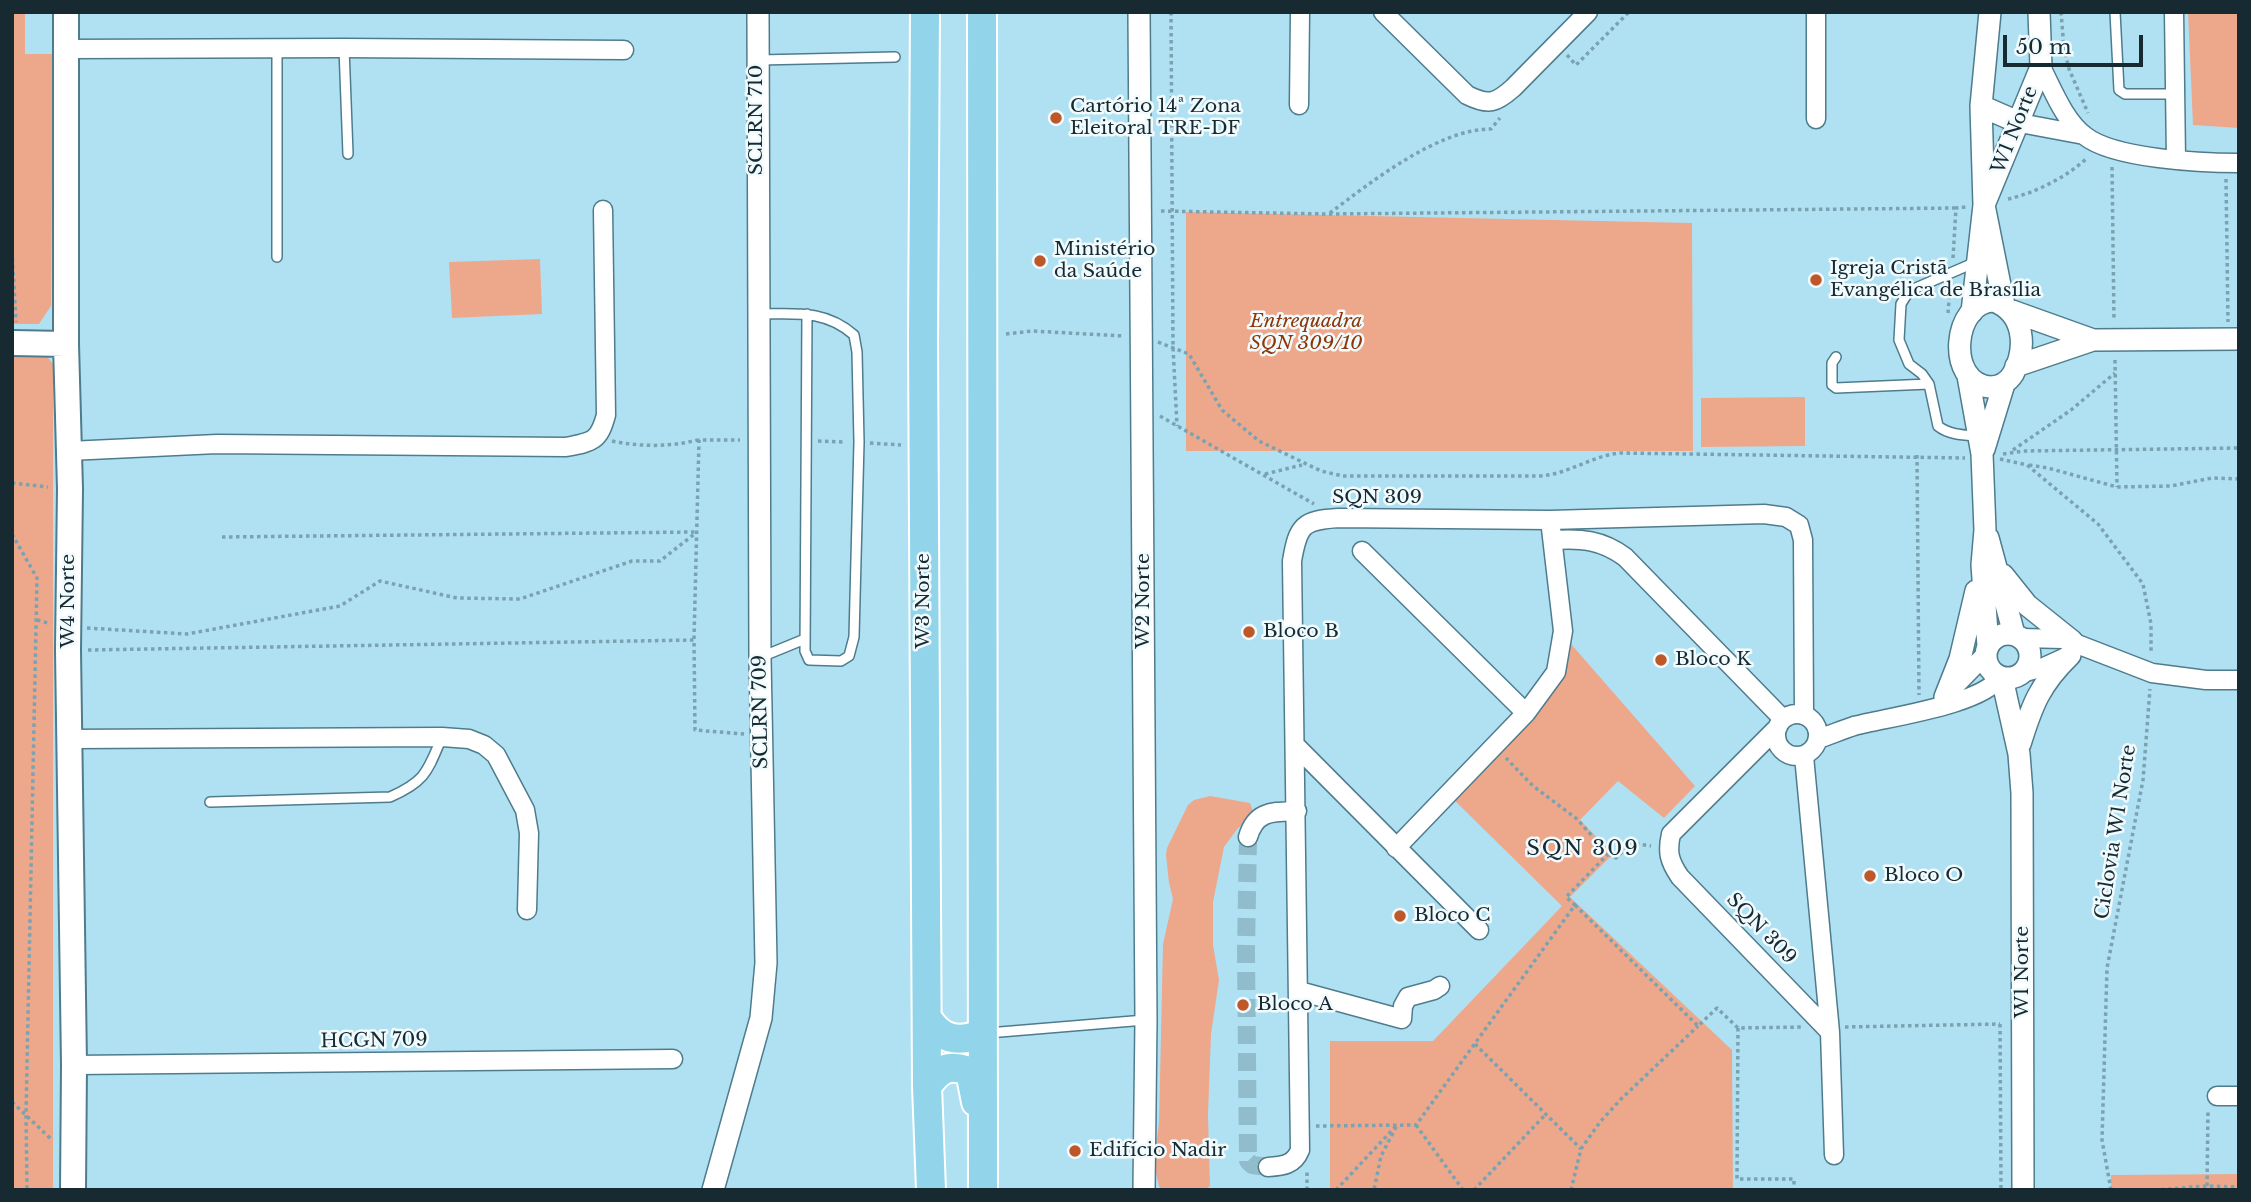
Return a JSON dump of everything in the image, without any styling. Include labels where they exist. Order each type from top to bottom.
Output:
[{"type":"main road","name":"W4 Norte","points":[[66,12],[73,1190]]},
{"type":"main road","name":"W3 Norte","points":[[925,12],[927,1086],[931,1190]]},
{"type":"main road","points":[[982,12],[983,1190]]},
{"type":"main road","points":[[15,343],[66,344]]},
{"type":"main road","points":[[928,1019],[944,1037],[950,1039],[966,1039],[983,1033]]},
{"type":"main road","points":[[927,1086],[937,1072],[948,1067],[967,1070],[971,1076],[984,1143]]},
{"type":"street","name":"SCLRN 710","points":[[757,228],[758,12]]},
{"type":"street","name":"W2 Norte","points":[[1139,12],[1146,1020],[1144,1190]]},
{"type":"street","points":[[1300,12],[1300,105]]},
{"type":"street","points":[[1383,12],[1467,95],[1489,102],[1500,99],[1513,88],[1588,12]]},
{"type":"street","points":[[1816,12],[1816,119]]},
{"type":"street","name":"W1 Norte","points":[[1972,312],[1984,205],[1981,106],[1990,12]]},
{"type":"street","name":"W1 Norte","points":[[2008,308],[1984,205],[2007,146],[2020,123],[2033,84],[2052,68],[2039,12]]},
{"type":"street","points":[[2174,12],[2176,160]]},
{"type":"street","points":[[66,49],[624,50]]},
{"type":"street","points":[[2052,68],[2065,112],[2097,142]]},
{"type":"street","points":[[1981,106],[2020,123],[2131,153],[2176,160],[2232,163]]},
{"type":"street","points":[[69,451],[217,444],[566,447],[596,439],[606,415],[603,210]]},
{"type":"street","name":"SCLRN 709","points":[[713,1190],[761,1018],[766,963],[760,658],[757,228]]},
{"type":"street","points":[[2071,648],[2044,667],[2012,675],[1990,670],[1987,650],[1990,566],[1985,530],[1984,451],[1968,376],[1962,367],[1960,353],[1965,324],[1972,312],[1988,301],[2093,340],[2234,339]]},
{"type":"street","points":[[1984,451],[2022,342],[2018,323],[2008,308]]},
{"type":"street","points":[[1968,376],[1987,387],[2093,340]]},
{"type":"street","name":"SQN 309","points":[[1268,1167],[1290,1163],[1300,1150],[1292,561],[1302,527],[1313,519],[1339,518],[1550,520],[1764,514],[1793,520],[1799,526],[1803,540],[1807,716]]},
{"type":"street","points":[[1396,848],[1526,713],[1556,672],[1560,659],[1562,615],[1550,520]]},
{"type":"street","points":[[1553,540],[1601,542],[1625,557],[1780,723]]},
{"type":"street","points":[[1362,551],[1526,713]]},
{"type":"street","points":[[1933,705],[1960,659],[1990,566]]},
{"type":"street","points":[[1818,739],[1853,726],[1978,695],[2029,665],[2030,650],[2017,636],[1990,566]]},
{"type":"street","points":[[1990,566],[2071,648]]},
{"type":"street","points":[[1933,705],[2002,635],[2043,637],[2071,648],[2093,651],[2151,673],[2206,680],[2239,680]]},
{"type":"street","points":[[2020,749],[2028,718],[2042,686],[2071,648]]},
{"type":"street","name":"W1 Norte","points":[[2012,675],[2022,793],[2023,1190]]},
{"type":"street","points":[[1667,849],[1671,834],[1789,715],[1853,726]]},
{"type":"street","points":[[1780,723],[1776,737],[1779,746],[1790,755],[1804,756],[1816,747],[1818,739],[1816,724],[1807,716]]},
{"type":"street","points":[[71,739],[469,739],[484,745],[496,755],[525,810],[529,833],[527,910]]},
{"type":"street","points":[[1296,746],[1479,930]]},
{"type":"street","points":[[1747,756],[1779,746]]},
{"type":"street","name":"SQN 309","points":[[1804,756],[1829,1029],[1835,1155]]},
{"type":"street","points":[[1248,837],[1255,820],[1267,813],[1297,811]]},
{"type":"street","name":"SQN 309","points":[[1667,849],[1670,862],[1680,877],[1829,1029]]},
{"type":"street","points":[[1299,992],[1402,1019],[1408,998],[1440,986]]},
{"type":"street","name":"HCGN 709","points":[[74,1065],[673,1059]]},
{"type":"street","points":[[2217,1096],[2239,1096]]},
{"type":"lane","points":[[2115,12],[2119,90],[2125,94],[2174,94]]},
{"type":"lane","points":[[344,48],[348,154]]},
{"type":"lane","points":[[276,257],[277,49]]},
{"type":"lane","points":[[758,60],[895,57]]},
{"type":"lane","points":[[1977,261],[1909,291],[1901,304],[1899,340],[1909,364],[1923,374],[1929,384],[1938,426],[1984,451]]},
{"type":"lane","points":[[758,314],[807,314],[833,319],[854,335],[857,352],[859,442],[852,649],[849,656],[841,661],[808,660],[805,655],[807,314]]},
{"type":"lane","points":[[1836,357],[1832,363],[1832,385],[1836,388],[1929,384]]},
{"type":"lane","points":[[760,658],[805,639]]},
{"type":"lane","points":[[209,802],[390,797],[412,788],[420,780],[442,737]]},
{"type":"lane","points":[[983,1033],[1146,1020]]},
{"type":"path","points":[[1171,12],[1171,212],[1177,425]]},
{"type":"path","points":[[2052,68],[2056,12]]},
{"type":"path","points":[[2061,12],[2064,49],[2069,69],[2095,130],[2097,142],[2115,340],[2117,487]]},
{"type":"path","points":[[1140,211],[1328,214],[1956,208],[2024,196],[2078,166],[2090,156],[2097,142]]},
{"type":"path","points":[[2232,163],[2234,339]]},
{"type":"path","points":[[1947,320],[1956,208]]},
{"type":"path","points":[[12,251],[15,343]]},
{"type":"path","points":[[983,341],[1010,333],[1032,331],[1142,337],[1173,347],[1189,354],[1195,360],[1222,410],[1238,426],[1259,441],[1304,464],[1343,476],[1540,476],[1565,471],[1607,454],[1620,453],[1917,456],[1984,451],[2239,448]]},
{"type":"path","points":[[2011,452],[2071,410],[2115,373]]},
{"type":"path","points":[[1143,406],[1339,518]]},
{"type":"path","points":[[596,439],[654,446],[678,445],[699,440],[758,440]]},
{"type":"path","points":[[699,440],[694,640],[695,730],[761,736]]},
{"type":"path","points":[[805,441],[924,446]]},
{"type":"path","name":"Ciclovia W1 Norte","points":[[1984,451],[2026,465],[2098,524],[2143,584],[2151,624],[2151,673],[2143,780],[2107,968],[2102,1140],[2113,1189]]},
{"type":"path","points":[[1917,456],[1933,705]]},
{"type":"path","points":[[1263,475],[1304,464]]},
{"type":"path","points":[[2026,465],[2048,468],[2117,487],[2171,486],[2212,478],[2239,479]]},
{"type":"path","points":[[12,483],[70,489]]},
{"type":"path","points":[[222,537],[697,532]]},
{"type":"path","points":[[68,639],[187,634],[340,606],[380,581],[457,598],[520,599],[632,561],[660,561],[697,532]]},
{"type":"path","points":[[12,534],[37,578],[26,1114],[27,1190]]},
{"type":"path","points":[[37,620],[68,639],[694,640]]},
{"type":"path","points":[[1494,746],[1533,786],[1577,819],[1608,854],[1616,858],[1631,843],[1667,849]]},
{"type":"path","points":[[1608,854],[1566,897],[1698,1026]]},
{"type":"path","points":[[1416,1125],[1575,905]]},
{"type":"path","points":[[1570,1190],[1581,1149],[1609,1111],[1717,1008],[1738,1028],[1829,1029],[2000,1024]]},
{"type":"path","points":[[1738,1028],[1737,1179],[1794,1179],[1794,1190]]},
{"type":"path","points":[[1475,1044],[1581,1149]]},
{"type":"path","points":[[2207,1186],[2208,1109],[2217,1096]]},
{"type":"path","points":[[12,1102],[72,1160]]},
{"type":"path","points":[[1474,1190],[1546,1114]]},
{"type":"path","points":[[1300,1123],[1416,1125]]},
{"type":"path","points":[[1336,1190],[1397,1125]]},
{"type":"path","points":[[1374,1190],[1381,1156],[1397,1125]]},
{"type":"path","points":[[1416,1125],[1463,1190]]},
{"type":"path","points":[[2154,1190],[2207,1186],[2239,1187]]},
{"type":"path","points":[[2078,1190],[2113,1189]]},
{"type":"green space","points":[[12,12],[25,12],[25,54],[53,54],[51,306],[39,324],[12,324]]},
{"type":"green space","points":[[2188,12],[2239,12],[2239,128],[2193,125]]},
{"type":"green space","name":"Entrequadra SQN 309/10","points":[[1186,212],[1692,223],[1693,451],[1186,451]]},
{"type":"green space","points":[[540,259],[542,314],[452,318],[449,262]]},
{"type":"green space","points":[[12,350],[42,350],[53,364],[53,1190],[12,1190]]},
{"type":"green space","points":[[1805,397],[1805,446],[1701,447],[1701,398]]},
{"type":"green space","points":[[1571,644],[1695,786],[1664,818],[1618,781],[1580,820],[1613,854],[1570,897],[1732,1050],[1733,1190],[1330,1190],[1330,1041],[1433,1041],[1562,906],[1449,795],[1554,682]]},
{"type":"green space","points":[[1210,796],[1250,803],[1253,811],[1250,819],[1238,828],[1224,847],[1213,902],[1213,945],[1219,980],[1211,1034],[1208,1115],[1210,1186],[1205,1190],[1162,1190],[1154,1164],[1159,1123],[1163,944],[1173,899],[1166,855],[1188,805],[1194,800]]},
{"type":"green space","points":[[2239,1174],[2239,1190],[2111,1190],[2111,1175]]},
{"type":"tunnel","points":[[1248,837],[1248,1161],[1252,1165],[1268,1167]]},
{"type":"place","name":"Cartório 14ª Zona Eleitoral TRE-DF","points":[[1056,118]]},
{"type":"place","name":"Ministério da Saúde","points":[[1040,261]]},
{"type":"place","name":"Igreja Cristã Evangélica de Brasília","points":[[1816,280]]},
{"type":"place","name":"Bloco B","points":[[1249,632]]},
{"type":"place","name":"Bloco K","points":[[1661,660]]},
{"type":"place","name":"Bloco O","points":[[1870,876]]},
{"type":"place","name":"Bloco C","points":[[1400,916]]},
{"type":"place","name":"Bloco A","points":[[1243,1005]]},
{"type":"place","name":"Edifício Nadir","points":[[1075,1151]]},
{"type":"district","name":"SQN 309","points":[[1583,849]]}]
